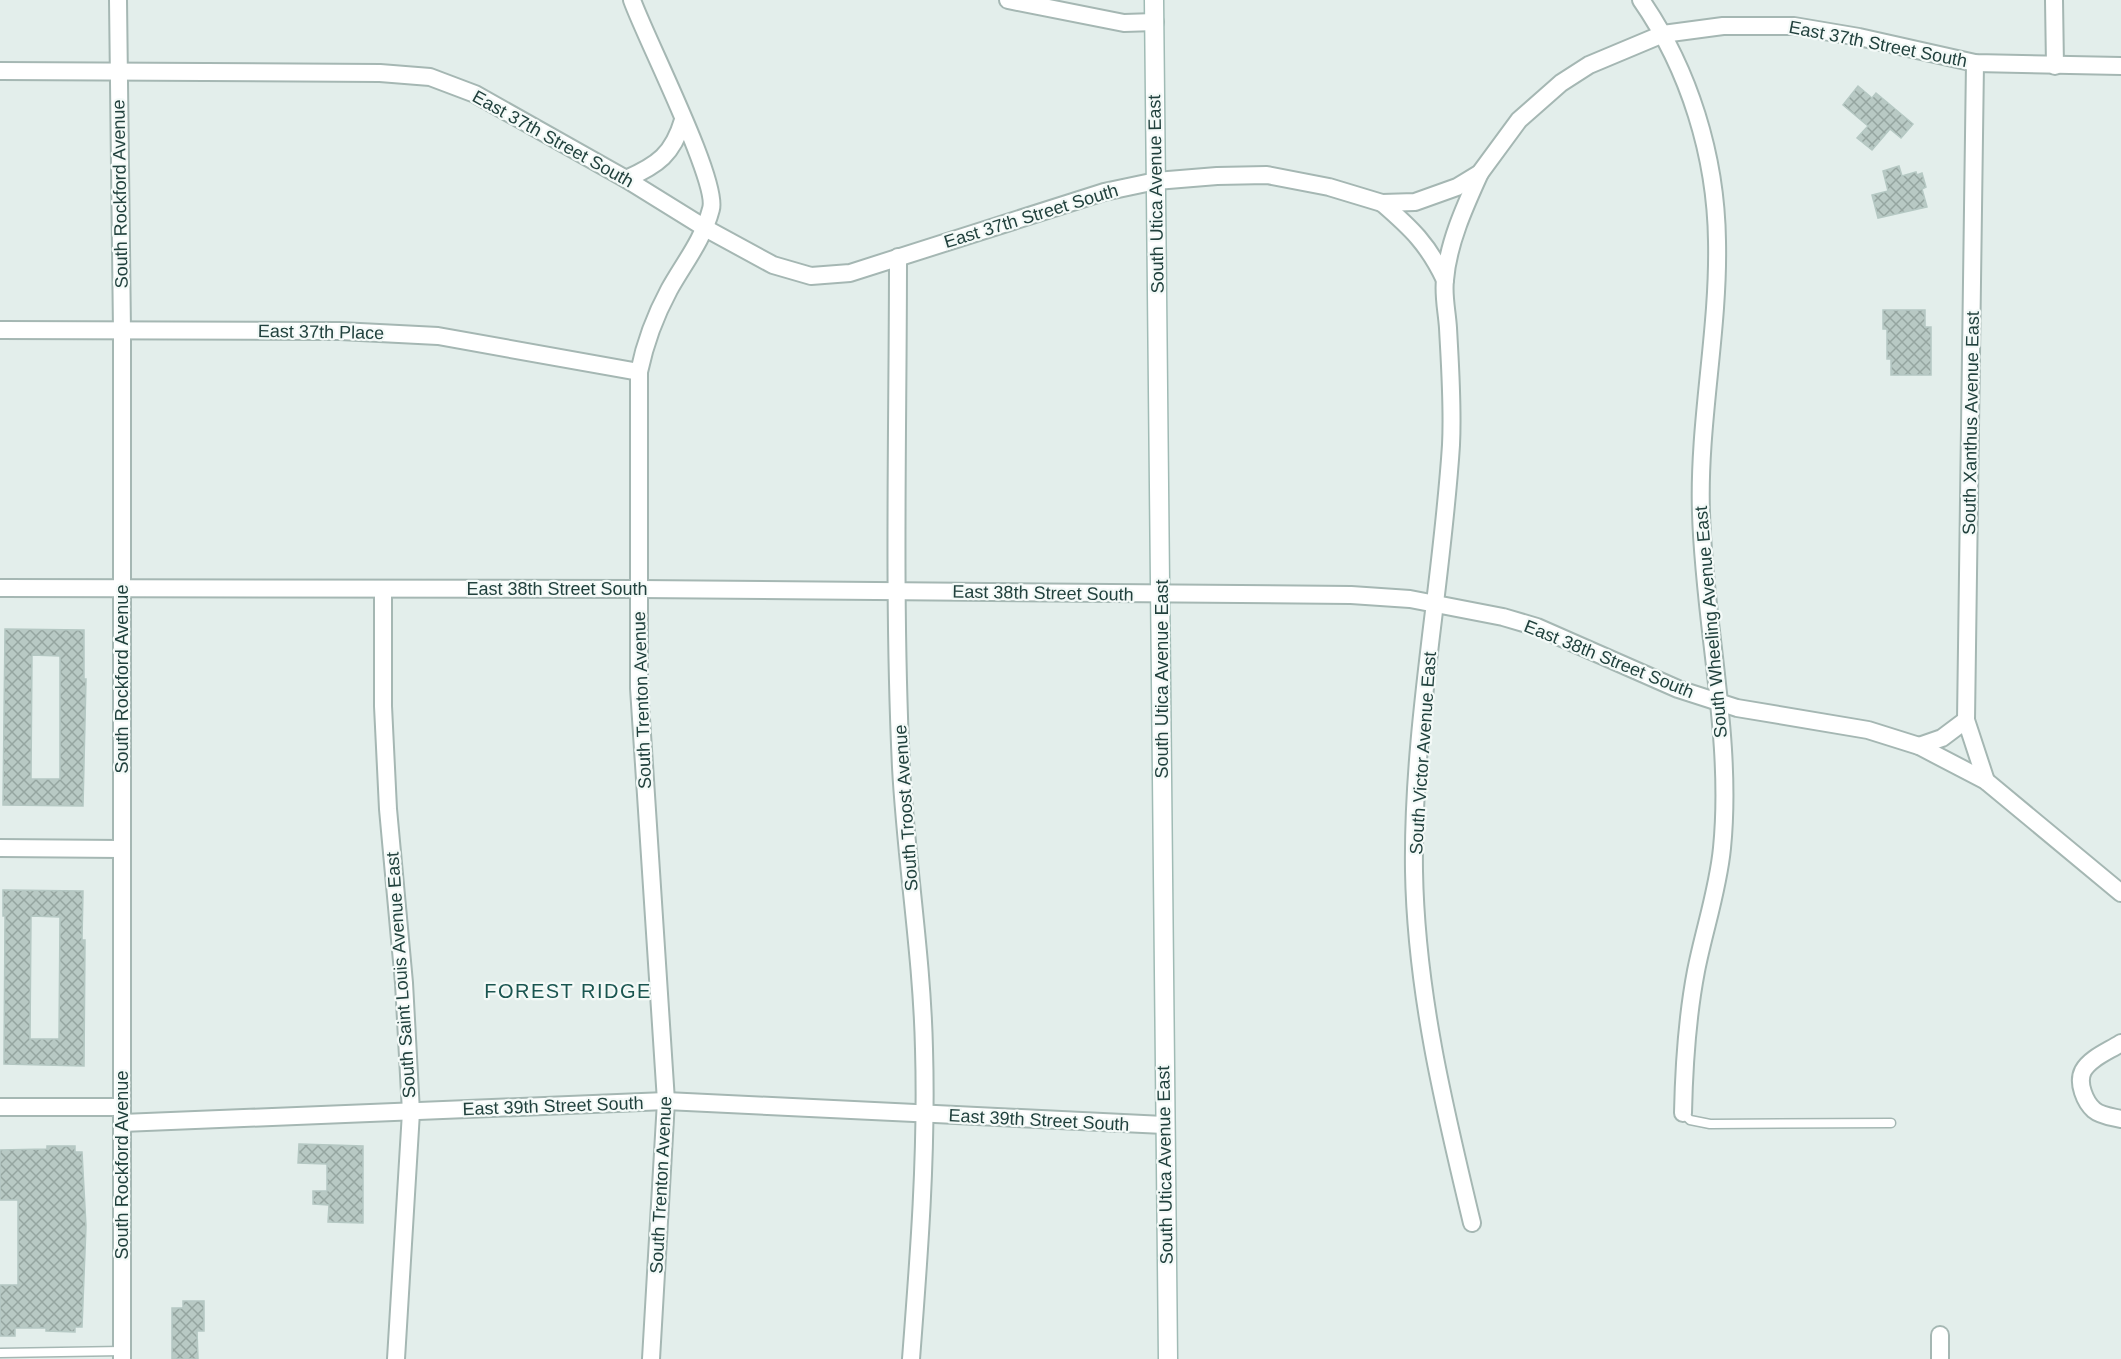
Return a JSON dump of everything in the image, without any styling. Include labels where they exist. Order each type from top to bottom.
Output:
[{"type":"street","name":"South Rockford Avenue","points":[[118,0],[122,331],[122,1355]]},
{"type":"street","name":"South Trenton Avenue","points":[[632,0],[644,34],[707,175],[712,206],[696,247],[669,291],[645,341],[639,372],[639,688],[666,1101],[651,1359]]},
{"type":"street","points":[[1008,0],[1124,23],[1155,22]]},
{"type":"street","name":"South Utica Avenue East","points":[[1154,0],[1168,1359]]},
{"type":"street","name":"South Wheeling Avenue East","points":[[1641,0],[1674,53],[1703,136],[1715,205],[1716,263],[1704,419],[1700,511],[1724,784],[1722,851],[1690,1006],[1683,1113]]},
{"type":"street","points":[[2054,0],[2055,66]]},
{"type":"street","name":"East 37th Street South","points":[[0,71],[380,73],[430,77],[475,94],[773,265],[810,276],[850,273],[1104,192],[1156,181],[1267,175],[1329,187],[1382,203],[1415,202],[1457,187],[1480,173],[1519,120],[1561,83],[1599,60],[1663,34],[1723,26],[1794,26],[1859,37],[1975,63],[2121,66]]},
{"type":"street","name":"South Xanthus Avenue East","points":[[1975,63],[1966,720],[1986,781]]},
{"type":"street","points":[[626,179],[648,170],[663,158],[677,140],[683,120]]},
{"type":"street","name":"South Victor Avenue East","points":[[1472,1223],[1440,1086],[1428,1023],[1418,943],[1414,870],[1416,786],[1451,441],[1445,280],[1463,212],[1480,173]]},
{"type":"street","name":"South Victor Avenue East","points":[[1382,203],[1415,231],[1432,252],[1445,280]]},
{"type":"street","name":"South Troost Avenue","points":[[898,257],[898,592],[901,766],[920,980],[924,1113],[921,1210],[911,1359]]},
{"type":"street","name":"East 37th Place","points":[[0,330],[340,332],[438,336],[639,372]]},
{"type":"street","name":"East 38th Street South","points":[[0,588],[639,589],[1351,595],[1436,603],[1537,627],[1678,688],[1737,708],[1868,730],[1919,746],[1986,781],[2121,893]]},
{"type":"street","name":"South Saint Louis Avenue East","points":[[383,590],[383,706],[388,809],[404,983],[411,1112],[396,1359]]},
{"type":"street","points":[[1919,746],[1942,738],[1966,720]]},
{"type":"street","points":[[0,848],[121,849]]},
{"type":"street","points":[[2121,1043],[2098,1058],[2084,1071],[2080,1083],[2086,1100],[2095,1110],[2121,1119]]},
{"type":"street","name":"East 39th Street South","points":[[0,1107],[122,1115],[411,1112],[666,1101],[1164,1125]]},
{"type":"street","points":[[1940,1335],[1940,1359]]},
{"type":"lane","points":[[1683,1113],[1690,1120],[1710,1124],[1891,1123]]},
{"type":"lane","points":[[0,1353],[122,1355]]},
{"type":"building","points":[[1858,86],[1872,98],[1876,93],[1913,124],[1901,138],[1890,129],[1872,150],[1857,138],[1868,126],[1843,105]]},
{"type":"building","points":[[1899,166],[1902,176],[1916,172],[1917,175],[1922,173],[1926,187],[1922,189],[1927,207],[1878,218],[1872,195],[1888,191],[1883,171]]},
{"type":"building","points":[[1883,310],[1925,310],[1925,327],[1931,327],[1931,375],[1891,375],[1891,359],[1887,359],[1887,329],[1883,329]]},
{"type":"building","points":[[5,629],[84,630],[84,679],[86,679],[83,806],[3,805]],"holes":[[[32,655],[60,656],[60,779],[31,779]]]},
{"type":"building","points":[[3,890],[83,891],[84,1066],[4,1064],[5,916],[3,916]],"holes":[[[31,916],[60,917],[59,1039],[30,1039]]]},
{"type":"building","points":[[299,1144],[363,1146],[363,1223],[328,1222],[329,1205],[313,1204],[313,1191],[327,1191],[327,1164],[298,1163]]},
{"type":"building","points":[[47,1146],[75,1146],[75,1152],[82,1152],[86,1226],[82,1327],[75,1327],[75,1332],[46,1331],[46,1328],[15,1328],[15,1336],[0,1336],[0,1285],[18,1285],[18,1200],[0,1200],[0,1150],[47,1149]]},
{"type":"building","points":[[183,1301],[204,1301],[204,1331],[197,1331],[198,1359],[172,1359],[172,1308],[183,1308]]},
{"type":"district","name":"FOREST RIDGE","points":[[568,991]]}]
